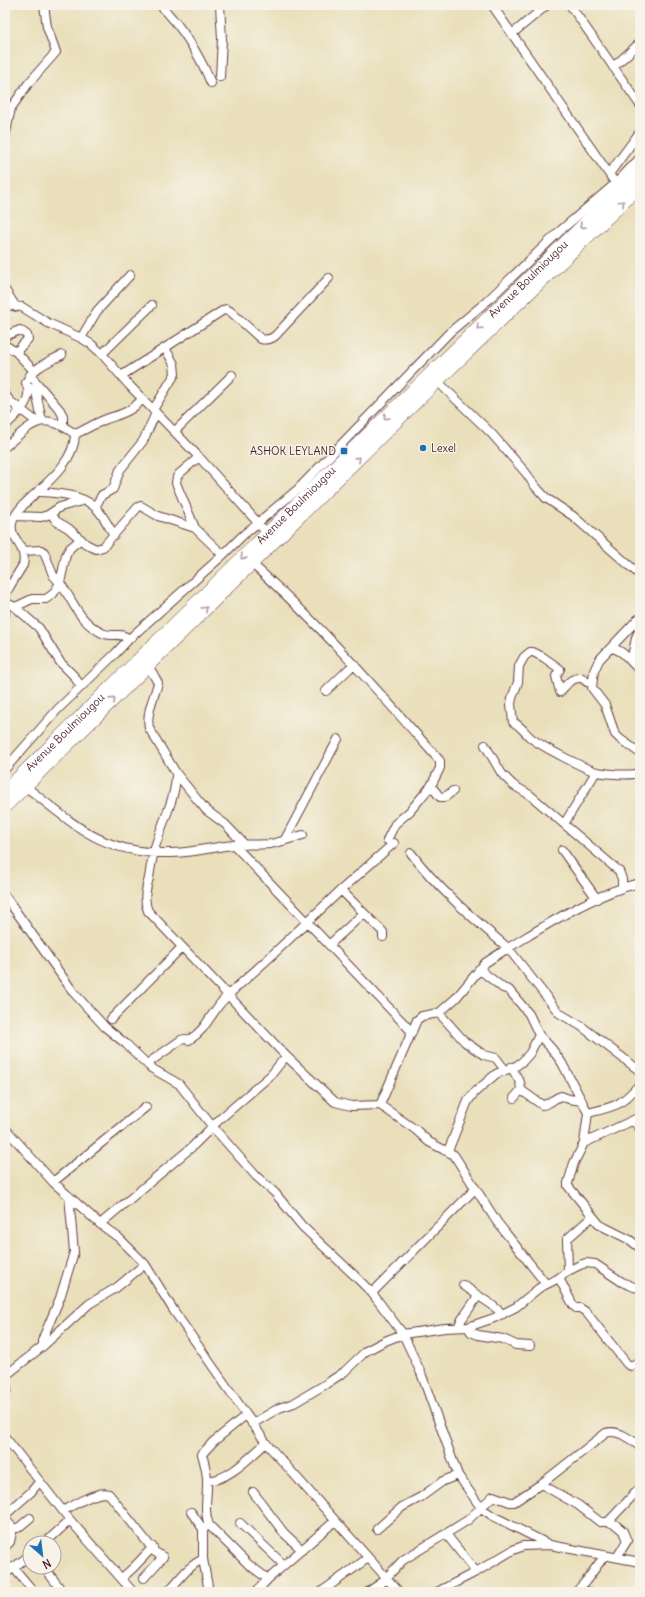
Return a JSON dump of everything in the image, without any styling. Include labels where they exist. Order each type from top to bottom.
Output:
[{"type":"highway","name":"Avenue Boulmiougou","points":[[5,806],[146,668],[434,378],[618,186],[640,170]]},
{"type":"highway","name":"Avenue Boulmiougou","points":[[5,791],[267,532],[640,186]]},
{"type":"street","points":[[5,137],[11,108],[28,84],[56,52],[47,27],[44,5]]},
{"type":"street","points":[[160,5],[182,30],[206,70],[211,83]]},
{"type":"street","points":[[220,5],[222,39],[220,77]]},
{"type":"street","points":[[492,5],[618,186]]},
{"type":"street","points":[[512,34],[547,5]]},
{"type":"street","points":[[570,5],[640,105]]},
{"type":"street","points":[[613,67],[640,43]]},
{"type":"street","points":[[609,174],[640,132]]},
{"type":"street","points":[[5,769],[58,709],[129,639],[258,522],[316,472],[450,332],[486,302],[556,234],[618,186],[640,158]]},
{"type":"street","points":[[81,338],[97,311],[130,275]]},
{"type":"street","points":[[121,376],[222,310],[230,311],[261,339],[271,339],[329,278]]},
{"type":"street","points":[[5,290],[16,307]]},
{"type":"street","points":[[5,305],[22,307],[53,326],[92,344],[199,457],[267,532]]},
{"type":"street","points":[[102,354],[152,305]]},
{"type":"street","points":[[5,336],[20,330],[27,335],[28,339],[16,352]]},
{"type":"street","points":[[5,345],[16,352],[60,410],[63,416],[62,425]]},
{"type":"street","points":[[95,507],[102,496],[113,489],[120,470],[143,441],[155,411],[175,374],[174,364],[165,348]]},
{"type":"street","points":[[5,426],[21,410],[28,395],[28,387],[26,383],[36,368],[62,355]]},
{"type":"street","points":[[175,432],[232,375]]},
{"type":"street","points":[[434,378],[491,433],[546,498],[573,516],[640,575]]},
{"type":"street","points":[[28,387],[34,389],[36,392],[40,422]]},
{"type":"street","points":[[5,395],[21,410],[40,422],[62,425],[75,434]]},
{"type":"street","points":[[75,434],[104,420],[132,410],[143,399]]},
{"type":"street","points":[[5,445],[6,446],[24,430],[40,422]]},
{"type":"street","points":[[5,615],[6,593],[23,565],[24,556],[23,551],[12,531],[12,521],[62,467],[68,457],[75,439],[75,434]]},
{"type":"street","points":[[199,457],[179,474],[176,481],[195,528],[223,555]]},
{"type":"street","points":[[38,492],[85,500],[95,507],[114,535]]},
{"type":"street","points":[[15,516],[41,517],[60,507],[85,500]]},
{"type":"street","points":[[51,513],[56,521],[68,528],[92,547],[100,548],[103,547],[141,506],[158,516],[195,528]]},
{"type":"street","points":[[15,608],[32,599],[46,599],[53,594],[60,583],[66,555],[70,548],[81,539]]},
{"type":"street","points":[[23,551],[41,550],[44,552],[53,575],[70,598],[76,611],[85,621],[106,635],[123,635],[129,639]]},
{"type":"street","points":[[149,1066],[151,1061],[181,1040],[189,1040],[196,1035],[228,995],[268,959],[390,842],[396,824],[410,811],[432,786],[440,768],[440,761],[354,664],[303,612],[251,563]]},
{"type":"street","points":[[5,602],[15,608],[39,628],[60,662],[74,676],[81,686]]},
{"type":"street","points":[[640,619],[638,619],[599,660],[594,671],[592,683],[592,688],[604,705],[616,734],[620,739],[640,753]]},
{"type":"street","points":[[631,661],[636,638],[640,628]]},
{"type":"street","points":[[611,648],[616,649],[640,670]]},
{"type":"street","points":[[592,683],[587,682],[582,678],[573,678],[560,692],[556,676],[560,669],[543,657],[530,652],[524,657],[519,666],[520,674],[511,704],[513,722],[518,724],[532,739],[573,762],[596,772],[629,774],[640,773]]},
{"type":"street","points":[[326,691],[354,664]]},
{"type":"street","points":[[146,668],[152,672],[158,683],[149,712],[149,728],[176,773],[206,810],[225,824],[245,845]]},
{"type":"street","points":[[284,841],[338,739]]},
{"type":"street","points":[[485,745],[502,774],[513,785],[530,795],[619,871],[622,878],[622,887]]},
{"type":"street","points":[[564,824],[596,772]]},
{"type":"street","points":[[176,773],[176,785],[173,797],[154,852],[145,895],[145,904],[154,918],[286,1056],[335,1102],[351,1106],[380,1105],[416,1130],[429,1142],[448,1151],[459,1161],[475,1189],[498,1222],[546,1284]]},
{"type":"street","points":[[25,786],[68,820],[94,837],[111,845],[126,849],[154,852],[185,852],[234,845],[271,844],[303,835]]},
{"type":"street","points":[[432,786],[440,797],[453,791]]},
{"type":"street","points":[[234,845],[412,1032]]},
{"type":"street","points":[[562,850],[597,899]]},
{"type":"street","points":[[411,853],[420,866],[476,921],[508,948],[559,1013],[581,1026],[640,1071]]},
{"type":"street","points":[[380,1105],[416,1020],[422,1016],[439,1013],[460,994],[479,968],[552,921],[622,887],[640,883]]},
{"type":"street","points":[[341,890],[383,932],[383,937]]},
{"type":"street","points":[[5,896],[74,993],[104,1027],[126,1044],[151,1068],[179,1084],[212,1126],[256,1176],[275,1193],[302,1226],[372,1294],[403,1334],[421,1374],[458,1475],[481,1508],[493,1516],[550,1545]]},
{"type":"street","points":[[329,945],[364,913]]},
{"type":"street","points":[[111,1019],[182,947]]},
{"type":"street","points":[[479,968],[503,988],[509,990],[529,1014],[540,1035],[562,1063],[588,1113],[584,1142],[574,1163],[568,1183],[570,1189],[600,1225],[630,1240],[640,1248]]},
{"type":"street","points":[[439,1013],[465,1042],[484,1056],[496,1058],[520,1082],[521,1090],[542,1105],[547,1105],[553,1099],[561,1096],[582,1101]]},
{"type":"street","points":[[448,1151],[468,1101],[474,1093],[496,1074],[523,1061],[530,1053],[540,1035]]},
{"type":"street","points":[[100,1224],[182,1156],[212,1126],[271,1075],[286,1056]]},
{"type":"street","points":[[588,1113],[619,1105],[640,1084]]},
{"type":"street","points":[[514,1098],[521,1090]]},
{"type":"street","points":[[53,1182],[146,1107]]},
{"type":"street","points":[[584,1142],[637,1119],[640,1129]]},
{"type":"street","points":[[5,1128],[53,1182],[100,1224],[119,1238],[145,1264],[174,1311],[266,1443],[399,1592]]},
{"type":"street","points":[[372,1294],[475,1189]]},
{"type":"street","points":[[43,1346],[43,1338],[60,1298],[74,1252],[69,1196]]},
{"type":"street","points":[[568,1271],[567,1239],[592,1217]]},
{"type":"street","points":[[252,1424],[279,1408],[294,1403],[326,1384],[344,1372],[366,1351],[386,1341],[403,1334],[468,1327],[487,1321],[516,1306],[546,1284],[559,1278],[568,1271],[586,1263],[595,1264],[622,1282],[634,1288],[640,1288]]},
{"type":"street","points":[[5,1376],[43,1346],[89,1304],[116,1288],[145,1264]]},
{"type":"street","points":[[559,1278],[573,1305],[576,1308],[580,1308],[586,1312],[627,1364],[632,1366],[640,1361]]},
{"type":"street","points":[[463,1285],[503,1314]]},
{"type":"street","points":[[458,1327],[478,1296]]},
{"type":"street","points":[[468,1327],[469,1330],[478,1335],[503,1339],[516,1345],[530,1346]]},
{"type":"street","points":[[5,1382],[7,1389],[5,1394]]},
{"type":"street","points":[[209,1592],[203,1559],[208,1480],[202,1454],[203,1451],[246,1416]]},
{"type":"street","points":[[368,1592],[386,1578],[403,1560],[468,1520],[494,1496],[514,1502],[541,1484],[606,1433],[616,1433],[637,1440],[640,1448]]},
{"type":"street","points":[[5,1437],[70,1520],[133,1592]]},
{"type":"street","points":[[208,1480],[213,1480],[228,1475],[266,1443]]},
{"type":"street","points":[[377,1529],[402,1507],[421,1497],[443,1481],[458,1475]]},
{"type":"street","points":[[5,1515],[31,1492],[40,1481]]},
{"type":"street","points":[[541,1484],[572,1501],[600,1522],[608,1522],[616,1525],[623,1531],[627,1538],[626,1543],[617,1557]]},
{"type":"street","points":[[608,1522],[640,1488]]},
{"type":"street","points":[[253,1492],[284,1532],[302,1550]]},
{"type":"street","points":[[63,1511],[73,1504],[101,1493],[109,1494],[153,1547],[155,1552],[163,1557],[144,1578]]},
{"type":"street","points":[[191,1512],[248,1564],[268,1579]]},
{"type":"street","points":[[13,1528],[18,1528],[30,1518]]},
{"type":"street","points":[[5,1519],[13,1528]]},
{"type":"street","points":[[54,1535],[70,1520]]},
{"type":"street","points":[[256,1592],[268,1579],[335,1521]]},
{"type":"street","points":[[240,1523],[284,1565]]},
{"type":"street","points":[[5,1547],[10,1542],[13,1528]]},
{"type":"street","points":[[446,1534],[476,1572]]},
{"type":"street","points":[[437,1592],[520,1547],[550,1545],[640,1562]]},
{"type":"street","points":[[122,1578],[153,1547]]},
{"type":"street","points":[[576,1591],[586,1581],[605,1555]]},
{"type":"street","points":[[321,1592],[368,1558]]},
{"type":"street","points":[[167,1592],[182,1577],[187,1568],[203,1559]]},
{"type":"street","points":[[22,1561],[8,1571],[34,1592]]},
{"type":"street","points":[[50,1575],[59,1587],[59,1589],[55,1592]]},
{"type":"street","points":[[576,1591],[588,1592]]},
{"type":"place","name":"Lexel","points":[[423,448]]},
{"type":"place","name":"ASHOK LEYLAND","points":[[344,451]]}]
